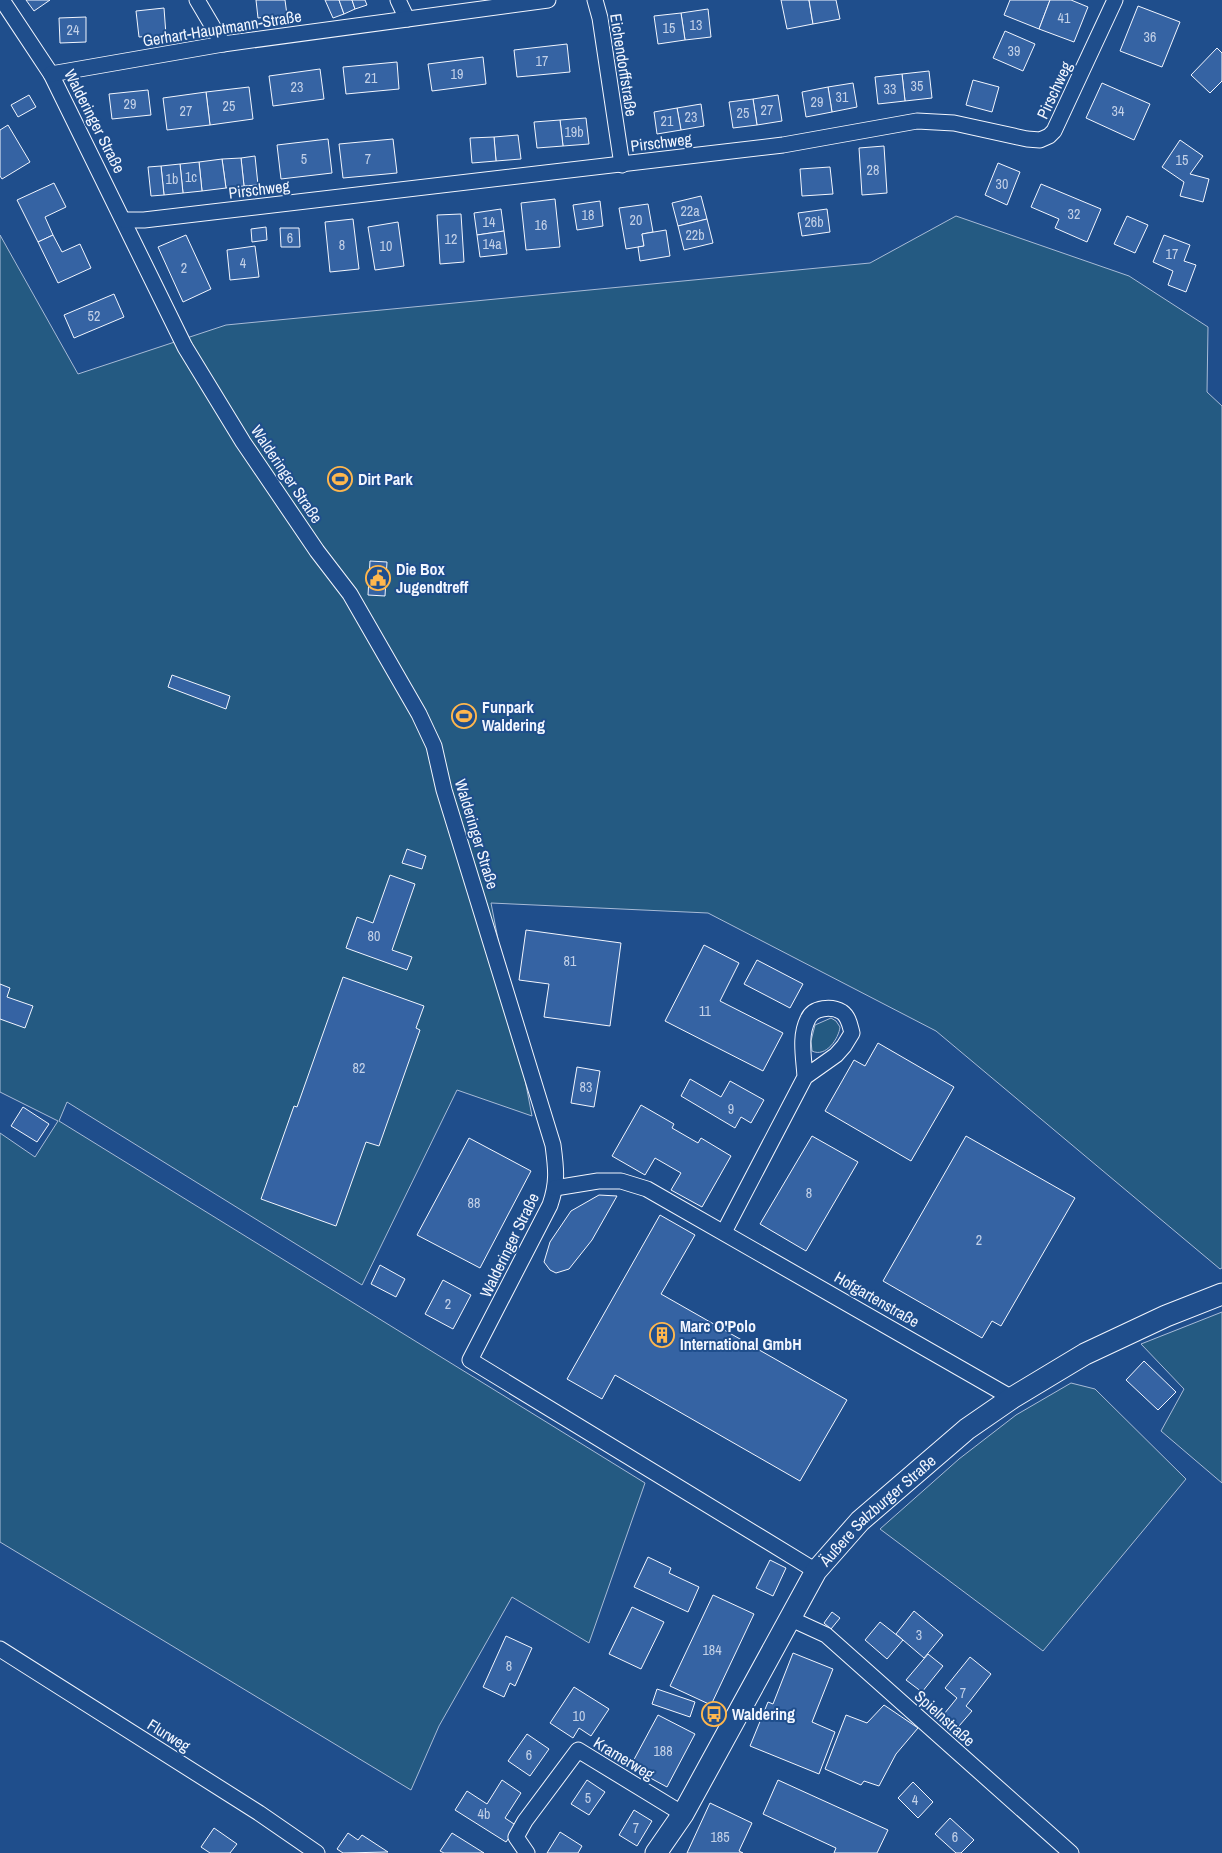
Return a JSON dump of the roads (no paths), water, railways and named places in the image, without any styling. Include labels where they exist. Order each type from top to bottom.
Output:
[{"type":"main road","name":"Äußere Salzburger Straße","points":[[656,1853],[683,1814],[789,1618],[816,1572],[860,1521],[967,1429],[1012,1398],[1085,1354],[1166,1316],[1222,1294]]},
{"type":"street","name":"Walderinger Straße","points":[[2,0],[51,74],[185,347],[243,442],[317,551],[350,594],[419,714],[434,746],[444,790],[552,1145],[556,1171],[556,1188],[550,1205],[470,1360],[816,1572]]},
{"type":"street","points":[[197,0],[223,44]]},
{"type":"street","points":[[398,0],[407,19]]},
{"type":"street","name":"Gerhart-Hauptmann-Straße","points":[[51,74],[223,44],[548,0]]},
{"type":"street","name":"Eichendorffstraße","points":[[595,0],[600,18],[622,165]]},
{"type":"street","name":"Pirschweg","points":[[124,220],[144,220],[783,145],[918,121],[954,123],[1027,139],[1040,140],[1054,131],[1115,0]]},
{"type":"street","points":[[724,1232],[805,1077]]},
{"type":"street","name":"Hofgartenstraße","points":[[556,1188],[598,1181],[621,1181],[648,1189],[1012,1398]]},
{"type":"street","name":"Spielnstraße","points":[[789,1618],[826,1635],[1071,1853]]},
{"type":"street","name":"Flurweg","points":[[0,1649],[259,1813],[315,1853]]},
{"type":"street","name":"Kramerweg","points":[[527,1853],[516,1837],[525,1821],[578,1750],[683,1814]]},
{"type":"place","name":"Dirt Park","points":[[340,479]]},
{"type":"place","name":"Die Box Jugendtreff","points":[[378,578]]},
{"type":"place","name":"Funpark Waldering","points":[[464,716]]},
{"type":"place","name":"Marc O'Polo International GmbH","points":[[662,1335]]},
{"type":"place","name":"Waldering","points":[[714,1714]]}]
